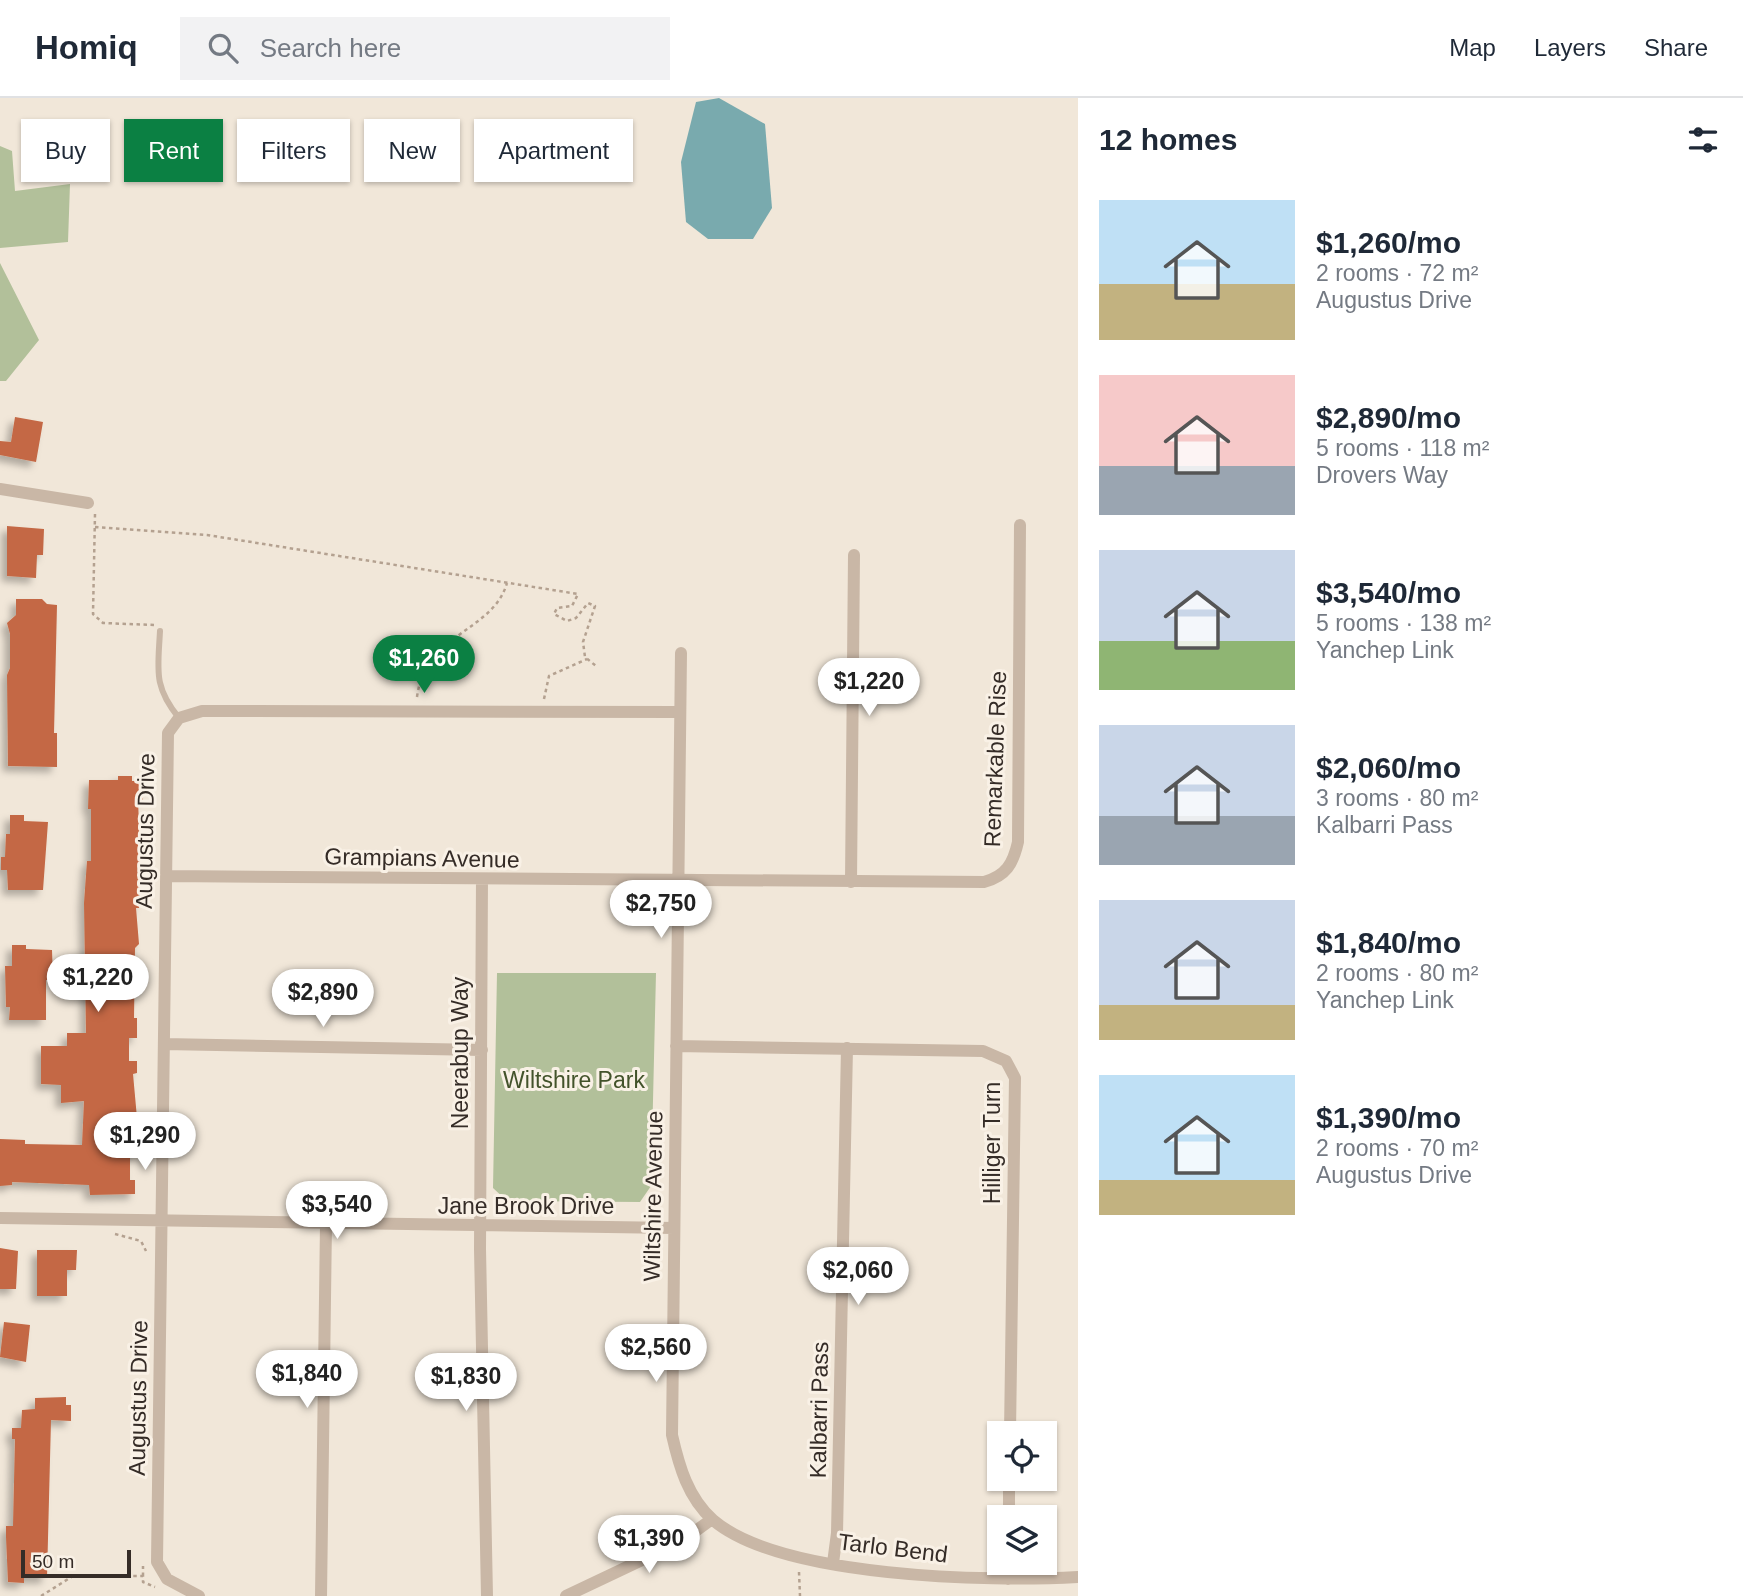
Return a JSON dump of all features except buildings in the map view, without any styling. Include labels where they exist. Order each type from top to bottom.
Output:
[{"type":"street","points":[[0,489],[91,508]]},
{"type":"street","name":"Remarkable Rise","points":[[678,881],[984,882],[999,878],[1014,858],[1018,842],[1020,525]]},
{"type":"street","points":[[851,881],[854,555]]},
{"type":"street","name":"Wiltshire Avenue","points":[[681,653],[672,1435],[685,1481],[712,1519]]},
{"type":"street","points":[[179,718],[202,711],[680,712]]},
{"type":"street","name":"Augustus Drive","points":[[179,718],[168,733],[167,744],[157,1562],[167,1579],[199,1596]]},
{"type":"street","name":"Grampians Avenue","points":[[166,876],[678,881]]},
{"type":"street","name":"Neerabup Way","points":[[482,879],[480,1227],[487,1596]]},
{"type":"street","points":[[164,1044],[482,1050]]},
{"type":"street","name":"Hilliger Turn","points":[[676,1046],[983,1051],[999,1056],[1014,1073],[1010,1421]]},
{"type":"street","name":"Kalbarri Pass","points":[[832,1563],[837,1533],[847,1048]]},
{"type":"street","name":"Jane Brook Drive","points":[[0,1218],[480,1227],[674,1227]]},
{"type":"street","points":[[321,1596],[326,1224]]},
{"type":"street","points":[[566,1596],[682,1541],[712,1519]]},
{"type":"street","name":"Tarlo Bend","points":[[712,1519],[758,1546],[832,1563],[903,1573],[1008,1579],[1078,1577]]},
{"type":"lane","points":[[158,630],[158,678],[163,698],[179,718]]},
{"type":"path","points":[[91,508],[95,527],[93,614],[103,624],[153,624],[158,630]]},
{"type":"path","points":[[95,527],[207,535],[578,594],[572,606],[555,611],[554,614],[561,621],[576,618],[588,603],[592,603],[594,611],[583,642],[587,659],[597,666]]},
{"type":"path","points":[[416,705],[422,678],[430,661],[440,648],[498,602],[507,583]]},
{"type":"path","points":[[544,700],[549,676],[587,659]]},
{"type":"path","points":[[106,1233],[141,1241],[148,1259]]},
{"type":"path","points":[[143,1563],[143,1582],[166,1591]]},
{"type":"path","points":[[800,1566],[800,1596]]},
{"type":"path","points":[[40,1596],[73,1576],[143,1576]]},
{"type":"green space","points":[[0,146],[12,151],[15,191],[70,184],[68,242],[0,248]]},
{"type":"green space","points":[[0,263],[39,340],[6,381],[0,381]]},
{"type":"green space","name":"Wiltshire Park","points":[[497,973],[656,973],[651,1186],[640,1202],[507,1201],[493,1188]]},
{"type":"water","points":[[719,98],[765,124],[772,208],[753,239],[708,239],[686,222],[681,162],[696,102]]}]
